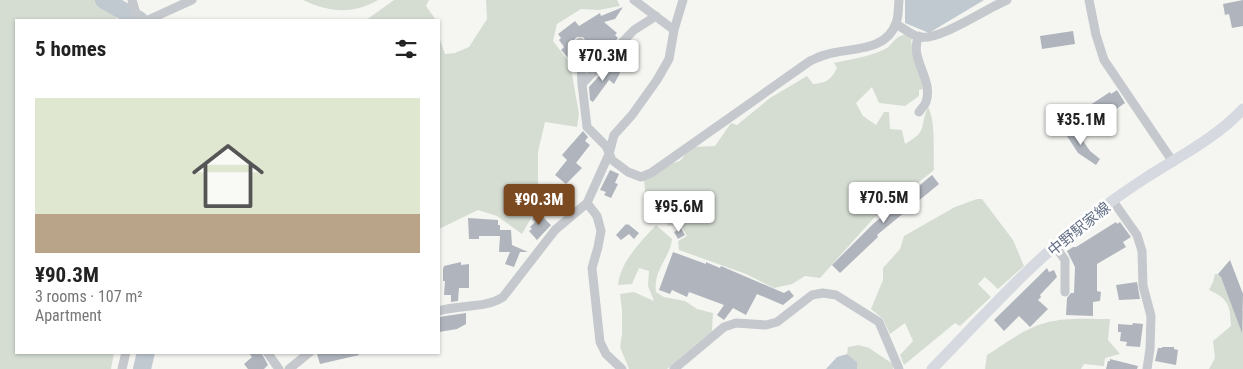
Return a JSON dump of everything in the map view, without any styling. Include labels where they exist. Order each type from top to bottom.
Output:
[{"type":"main road","name":"中野駅家線","points":[[932,369],[1006,293],[1055,246],[1087,219],[1146,177],[1211,137],[1243,109]]},
{"type":"street","points":[[132,0],[138,19]]},
{"type":"street","points":[[150,19],[192,0]]},
{"type":"street","points":[[634,0],[674,30]]},
{"type":"street","points":[[440,311],[448,307],[495,302],[503,297],[555,230],[587,203],[609,154],[614,135],[632,115],[669,59],[674,30],[683,0]]},
{"type":"street","points":[[580,42],[587,127],[606,146],[612,160],[628,172],[640,177],[650,173],[810,61],[825,54],[860,49],[887,38],[896,24],[899,0]]},
{"type":"street","points":[[896,24],[919,36],[932,36],[946,32],[1007,0]]},
{"type":"street","points":[[1089,0],[1096,35],[1104,60],[1173,162]]},
{"type":"street","points":[[582,84],[634,30],[656,16]]},
{"type":"street","points":[[919,36],[916,42],[916,52],[926,84],[926,102],[919,112]]},
{"type":"street","points":[[1113,201],[1137,235],[1142,251],[1143,286],[1151,316],[1147,369]]},
{"type":"street","points":[[587,203],[597,216],[601,231],[592,268],[600,342],[606,354],[622,369]]},
{"type":"street","points":[[1055,246],[1065,260],[1065,292]]},
{"type":"street","points":[[674,369],[724,327],[736,323],[766,325],[777,322],[812,295],[823,293],[836,295],[879,322],[899,369]]},
{"type":"street","points":[[122,369],[126,354]]},
{"type":"street","points":[[268,354],[279,369]]},
{"type":"street","points":[[289,369],[308,354]]},
{"type":"shaded area","points":[[0,0],[100,0],[113,12],[116,19],[15,19],[15,354],[114,354],[111,369],[0,369]]},
{"type":"shaded area","points":[[303,0],[378,0],[359,8],[340,10],[322,7]]},
{"type":"shaded area","points":[[394,0],[429,0],[426,6],[435,19],[367,19]]},
{"type":"shaded area","points":[[486,0],[617,0],[620,6],[599,10],[581,9],[557,24],[553,41],[570,63],[579,114],[577,127],[545,122],[538,152],[538,206],[522,234],[497,216],[478,210],[440,229],[440,40],[445,54],[455,53],[469,47],[487,19]]},
{"type":"shaded area","points":[[905,0],[984,0],[929,33],[905,23]]},
{"type":"shaded area","points":[[903,35],[910,35],[913,38],[911,40],[912,46],[923,89],[919,90],[919,96],[905,106],[879,103],[872,87],[856,103],[863,116],[876,125],[884,112],[889,112],[890,129],[902,130],[905,144],[913,139],[922,128],[928,107],[931,113],[933,129],[934,170],[873,219],[820,278],[805,276],[792,284],[774,288],[746,274],[679,250],[678,241],[687,236],[681,225],[668,226],[659,210],[646,199],[644,180],[669,164],[680,161],[691,147],[715,146],[731,123],[737,125],[770,98],[807,76],[813,84],[825,82],[833,75],[837,68],[834,63],[879,52]]},
{"type":"shaded area","points":[[982,199],[1013,240],[1024,266],[998,289],[985,277],[978,284],[991,297],[960,326],[955,323],[904,365],[900,355],[913,341],[905,323],[890,334],[883,319],[871,309],[883,280],[883,268],[900,249],[904,236],[955,207]]},
{"type":"shaded area","points":[[656,225],[672,239],[671,246],[659,270],[656,292],[664,297],[685,301],[697,309],[713,313],[712,331],[667,369],[629,369],[620,347],[622,310],[620,294],[634,292],[654,301],[648,286],[649,271],[639,268],[632,284],[618,285],[627,260]]},
{"type":"shaded area","points":[[1215,274],[1222,274],[1243,312],[1243,369],[1209,369],[1215,358],[1213,341],[1231,326],[1227,304],[1216,293],[1209,290]]},
{"type":"shaded area","points":[[1069,319],[1110,319],[1108,340],[1120,354],[1105,358],[1104,366],[1084,364],[1081,369],[985,369],[987,355],[1023,332],[1038,325]]},
{"type":"shaded area","points":[[859,345],[869,348],[893,364],[893,369],[857,369],[857,362],[847,354],[848,347]]},
{"type":"shaded area","points":[[847,354],[857,362],[857,369],[826,369],[837,357]]},
{"type":"building","points":[[1243,0],[1243,26],[1232,28],[1229,14],[1225,15],[1223,4]]},
{"type":"building","points":[[623,7],[615,19],[604,22],[617,33],[615,35],[618,38],[588,69],[586,42],[583,37],[577,37],[574,40],[575,60],[571,61],[561,50],[564,47],[559,40],[561,38],[558,34],[575,21],[579,26],[600,13],[601,16]]},
{"type":"building","points":[[1073,31],[1075,44],[1042,49],[1040,36]]},
{"type":"building","points":[[609,65],[620,72],[619,75],[614,84],[609,80],[593,102],[590,100],[589,87]]},
{"type":"building","points":[[1117,90],[1125,103],[1089,128],[1075,115],[1110,92],[1111,94]]},
{"type":"building","points":[[1072,125],[1090,151],[1100,159],[1096,165],[1078,153],[1065,133]]},
{"type":"building","points":[[583,131],[588,137],[585,141],[590,145],[576,163],[582,168],[566,184],[555,175],[567,160],[562,155]]},
{"type":"building","points":[[610,170],[619,174],[615,183],[618,184],[611,198],[604,195],[606,192],[600,190]]},
{"type":"building","points":[[932,175],[939,184],[877,235],[878,237],[840,273],[832,265],[873,224]]},
{"type":"building","points":[[539,213],[551,225],[537,240],[529,231],[535,222],[532,219]]},
{"type":"building","points":[[468,218],[498,220],[500,230],[511,230],[512,245],[528,252],[520,252],[514,267],[505,264],[510,252],[499,252],[500,236],[479,236],[479,239],[469,239]]},
{"type":"building","points":[[1116,222],[1117,224],[1120,222],[1131,237],[1123,242],[1126,247],[1097,264],[1097,291],[1101,292],[1100,301],[1093,302],[1093,316],[1066,315],[1067,298],[1071,293],[1074,293],[1075,267],[1067,251]]},
{"type":"building","points":[[626,224],[639,233],[634,239],[629,234],[621,240],[616,235]]},
{"type":"building","points":[[681,228],[685,235],[678,239],[674,232]]},
{"type":"building","points":[[673,252],[706,264],[706,262],[720,268],[721,266],[784,293],[789,290],[794,296],[783,305],[757,294],[746,315],[733,308],[724,320],[717,315],[724,305],[689,292],[687,297],[672,290],[670,294],[659,290]]},
{"type":"building","points":[[1230,260],[1243,294],[1242,333],[1221,277],[1218,274]]},
{"type":"building","points":[[461,262],[461,265],[469,264],[469,288],[459,288],[458,301],[451,302],[451,295],[444,295],[445,281],[443,281],[443,269],[444,266]]},
{"type":"building","points":[[1047,268],[1049,272],[1054,270],[1057,277],[1040,295],[1041,297],[1038,300],[1048,309],[1030,327],[1019,316],[1004,331],[994,320]]},
{"type":"building","points":[[1137,282],[1140,299],[1119,300],[1116,285]]},
{"type":"building","points":[[466,313],[466,324],[457,329],[440,332],[440,317]]},
{"type":"building","points":[[1133,323],[1143,324],[1140,347],[1126,346],[1127,342],[1120,341],[1121,332],[1118,332],[1118,324],[1132,325]]},
{"type":"building","points":[[1174,347],[1174,349],[1178,350],[1176,365],[1155,361],[1158,348]]},
{"type":"building","points":[[250,354],[262,354],[268,365],[264,369],[248,369],[244,364],[252,357]]},
{"type":"building","points":[[317,354],[359,355],[320,364]]},
{"type":"building","points":[[1110,359],[1138,366],[1137,369],[1106,369]]},
{"type":"waterway","points":[[104,0],[137,19]]},
{"type":"waterway","points":[[142,369],[146,354]]}]
